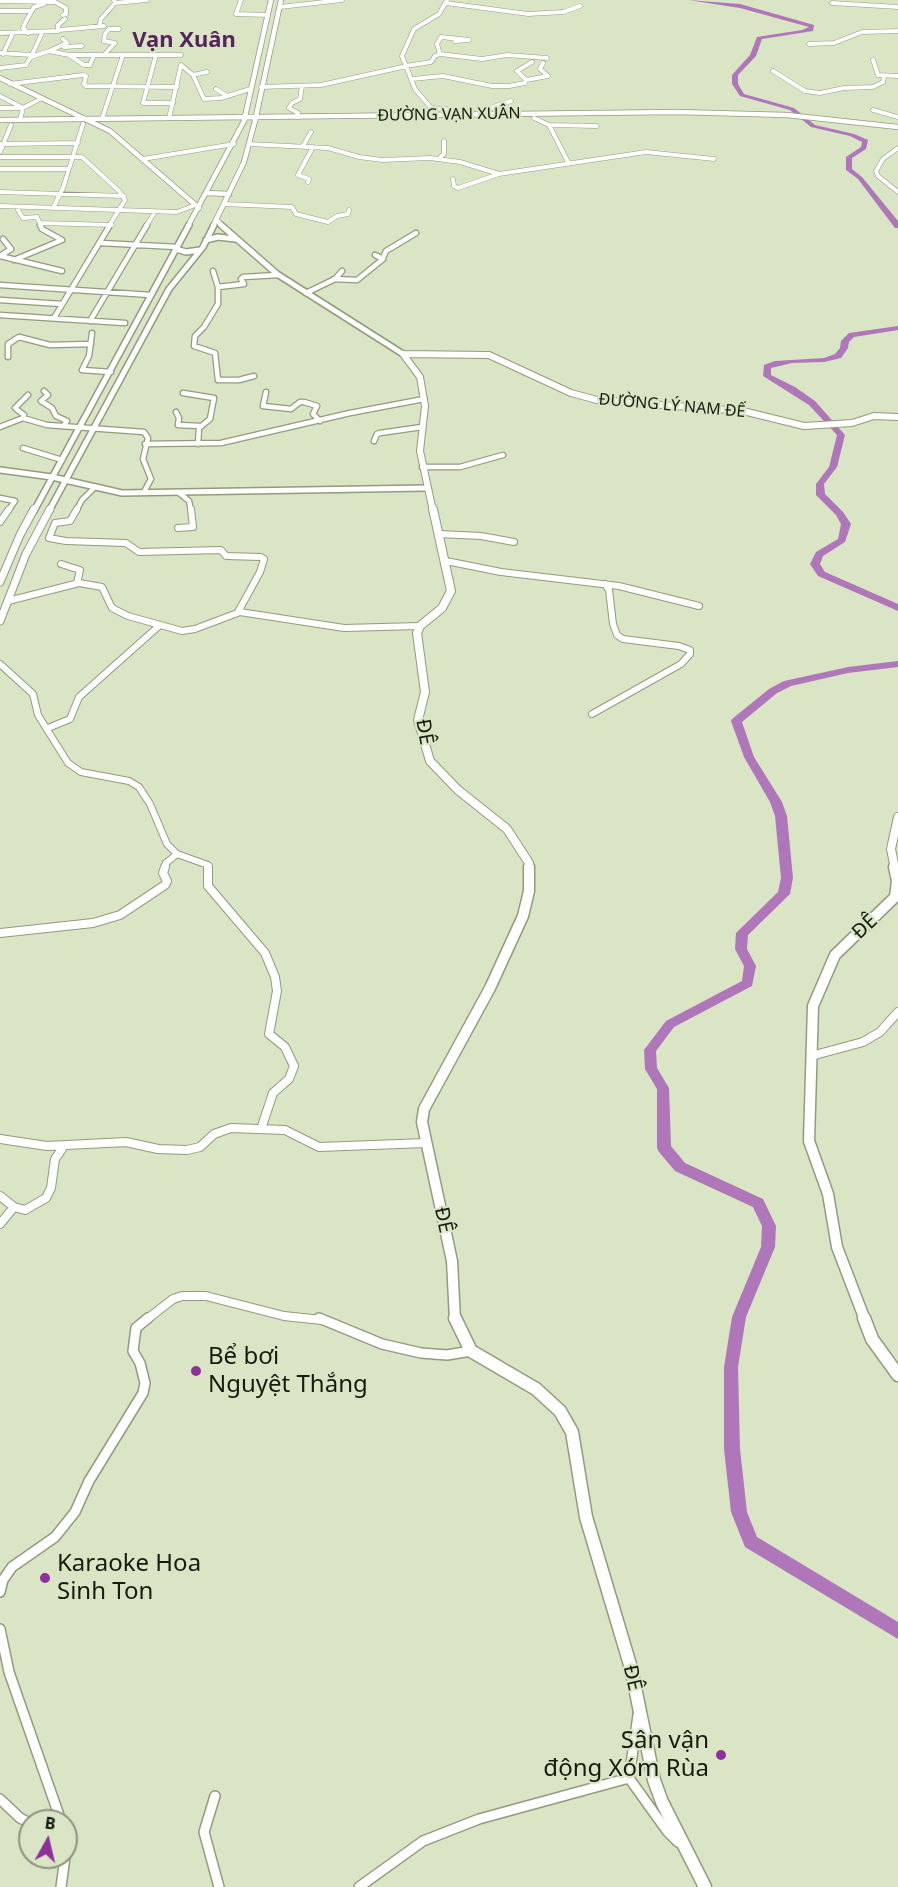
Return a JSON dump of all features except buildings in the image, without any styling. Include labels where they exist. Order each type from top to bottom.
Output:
[{"type":"main road","points":[[244,119],[271,0]]},
{"type":"main road","points":[[255,119],[281,0]]},
{"type":"main road","points":[[251,87],[261,86]]},
{"type":"main road","name":"ĐƯỜNG VẠN XUÂN","points":[[255,119],[489,114],[533,116]]},
{"type":"main road","name":"ĐƯỜNG VẠN XUÂN","points":[[0,125],[102,119],[533,116],[789,118],[898,129]]},
{"type":"main road","name":"ĐƯỜNG VẠN XUÂN","points":[[0,120],[94,123],[244,119]]},
{"type":"main road","points":[[404,354],[418,374],[424,399],[420,451],[422,467],[446,561],[451,591],[442,608],[420,626]]},
{"type":"main road","name":"ĐƯỜNG LÝ NAM ĐẾ","points":[[404,354],[489,355],[571,393],[597,400],[743,411],[798,425],[820,426],[849,423],[874,416],[898,417]]},
{"type":"main road","name":"ĐÊ","points":[[420,626],[417,640],[425,692],[418,720],[430,761],[458,790],[507,829],[529,863],[529,891],[523,916],[490,988],[424,1109],[422,1122],[452,1261],[455,1318],[471,1351],[536,1389],[560,1411],[572,1432],[584,1506],[631,1668],[654,1780],[662,1802],[705,1887]]},
{"type":"main road","name":"ĐÊ","points":[[898,817],[891,849],[897,881],[895,897],[835,955],[813,1006],[809,1141],[828,1194],[837,1246],[872,1340],[894,1363],[898,1375]]},
{"type":"street","points":[[0,33],[42,33],[101,26],[101,19],[115,2],[147,0]]},
{"type":"street","points":[[241,0],[236,14],[268,15]]},
{"type":"street","points":[[280,7],[342,0]]},
{"type":"street","points":[[469,111],[431,108],[416,90],[402,57],[414,29],[440,14],[446,1],[528,14],[563,12],[580,6]]},
{"type":"street","points":[[0,2],[56,2],[66,8],[67,13],[58,26],[59,30]]},
{"type":"street","points":[[27,33],[23,27],[35,6],[56,2]]},
{"type":"street","points":[[832,3],[898,8]]},
{"type":"street","points":[[0,11],[32,11]]},
{"type":"street","points":[[104,55],[115,43],[104,41],[105,34],[109,29],[119,29]]},
{"type":"street","points":[[809,44],[834,43],[862,32],[898,31]]},
{"type":"street","points":[[13,33],[2,54],[31,56],[62,47],[82,46]]},
{"type":"street","points":[[0,68],[26,65],[42,33]]},
{"type":"street","points":[[440,54],[437,44],[441,37],[469,40],[455,41]]},
{"type":"street","points":[[62,47],[67,43],[63,39]]},
{"type":"street","points":[[49,51],[69,55],[181,55]]},
{"type":"street","points":[[102,119],[123,54]]},
{"type":"street","points":[[261,86],[321,84],[431,62],[440,54],[482,59],[507,56],[547,58]]},
{"type":"street","points":[[69,55],[81,61],[82,65],[90,65]]},
{"type":"street","points":[[94,55],[86,76],[84,84],[86,86],[177,87]]},
{"type":"street","points":[[156,55],[143,103],[173,103]]},
{"type":"street","points":[[873,60],[878,75],[898,76]]},
{"type":"street","points":[[526,80],[517,70],[532,62]]},
{"type":"street","points":[[412,79],[443,76],[471,80],[495,87],[523,84],[526,80],[548,76],[540,69],[543,63]]},
{"type":"street","points":[[169,118],[181,65],[193,75],[204,99],[227,96],[251,87]]},
{"type":"street","points":[[193,75],[207,72],[205,69]]},
{"type":"street","points":[[773,71],[801,86],[804,91],[820,93],[844,88],[873,87],[883,82],[884,77]]},
{"type":"street","points":[[10,84],[86,76]]},
{"type":"street","points":[[0,78],[83,121],[74,157],[54,208]]},
{"type":"street","points":[[297,117],[298,113],[289,109],[291,104],[300,99],[302,86]]},
{"type":"street","points":[[216,89],[227,96]]},
{"type":"street","points":[[0,96],[23,108]]},
{"type":"street","points":[[0,108],[23,108],[40,99]]},
{"type":"street","points":[[489,114],[489,108],[511,101]]},
{"type":"street","points":[[20,120],[23,108]]},
{"type":"street","points":[[430,115],[431,108]]},
{"type":"street","points":[[873,110],[898,117]]},
{"type":"street","points":[[533,116],[549,126],[568,162]]},
{"type":"street","points":[[0,582],[20,535],[111,372],[197,206],[206,195],[234,144],[244,119]]},
{"type":"street","points":[[0,621],[26,554],[148,324],[169,289],[206,240],[244,162],[255,119]]},
{"type":"street","points":[[94,123],[110,131],[197,206]]},
{"type":"street","points":[[0,152],[11,125]]},
{"type":"street","points":[[549,126],[597,126]]},
{"type":"street","points":[[303,146],[311,132]]},
{"type":"street","points":[[438,159],[444,154],[444,141]]},
{"type":"street","points":[[2,144],[78,143]]},
{"type":"street","points":[[143,159],[234,144]]},
{"type":"street","points":[[249,144],[313,147],[382,160],[438,159],[460,162],[499,174]]},
{"type":"street","points":[[308,182],[309,179],[298,174],[313,147]]},
{"type":"street","points":[[898,148],[883,159],[876,171],[898,192]]},
{"type":"street","points":[[453,178],[458,188],[499,174],[525,172],[568,162],[651,152],[714,159]]},
{"type":"street","points":[[0,157],[82,158],[124,196],[125,200],[121,210],[54,318]]},
{"type":"street","points":[[0,169],[69,169]]},
{"type":"street","points":[[0,192],[124,196]]},
{"type":"street","points":[[186,198],[229,194]]},
{"type":"street","points":[[224,204],[292,207],[296,214],[328,222],[337,216],[348,214],[349,210]]},
{"type":"street","points":[[0,206],[177,213],[181,209],[197,206]]},
{"type":"street","points":[[14,260],[62,240],[57,235],[42,230],[36,217],[22,218],[19,207]]},
{"type":"street","points":[[90,321],[155,212]]},
{"type":"street","points":[[216,219],[235,239],[279,275],[404,354]]},
{"type":"street","points":[[40,223],[112,225]]},
{"type":"street","points":[[306,293],[334,279],[357,280],[382,258],[386,250],[416,233]]},
{"type":"street","points":[[206,240],[218,237],[235,239]]},
{"type":"street","points":[[3,239],[11,249],[0,256],[62,271]]},
{"type":"street","points":[[101,243],[200,250]]},
{"type":"street","points":[[375,255],[382,258]]},
{"type":"street","points":[[213,271],[218,287],[218,304],[204,327],[195,336],[194,346],[215,352],[218,362],[218,380],[239,380],[254,376]]},
{"type":"street","points":[[334,279],[342,271]]},
{"type":"street","points":[[218,287],[244,284],[243,278],[279,275]]},
{"type":"street","points":[[0,285],[151,295]]},
{"type":"street","points":[[0,300],[62,304]]},
{"type":"street","points":[[0,315],[125,323]]},
{"type":"street","points":[[136,324],[148,324]]},
{"type":"street","points":[[92,333],[91,344],[82,370],[111,372]]},
{"type":"street","points":[[9,343],[19,337],[50,345],[91,344]]},
{"type":"street","points":[[0,339],[9,343]]},
{"type":"street","points":[[8,357],[9,343]]},
{"type":"street","points":[[44,391],[48,395],[41,401],[52,408],[56,416],[67,421],[64,425]]},
{"type":"street","points":[[266,392],[263,406],[291,409],[300,402],[304,402],[317,406],[313,414],[320,421]]},
{"type":"street","points":[[176,412],[179,417],[178,425],[200,426],[210,419],[214,398],[183,393]]},
{"type":"street","points":[[23,418],[24,415],[15,408],[28,395]]},
{"type":"street","points":[[145,444],[226,442],[424,399]]},
{"type":"street","points":[[0,428],[23,418],[47,425],[144,432],[148,438],[143,459],[151,479],[144,492]]},
{"type":"street","points":[[198,444],[200,426]]},
{"type":"street","points":[[374,441],[376,434],[422,427]]},
{"type":"street","points":[[23,448],[62,460]]},
{"type":"street","points":[[422,467],[460,467],[503,455]]},
{"type":"street","points":[[0,470],[52,477],[123,493],[426,488]]},
{"type":"street","points":[[94,488],[82,500],[70,520],[55,522],[49,538],[66,541],[126,543],[139,552],[221,550],[226,556],[261,556],[264,559],[260,572],[238,612]]},
{"type":"street","points":[[178,492],[189,501],[194,523],[193,527],[178,528]]},
{"type":"street","points":[[0,498],[15,501],[0,522]]},
{"type":"street","points":[[439,534],[481,536],[514,542]]},
{"type":"street","points":[[446,561],[501,572],[625,587],[699,606]]},
{"type":"street","points":[[61,564],[80,570],[77,583]]},
{"type":"street","points":[[8,601],[77,583],[100,586],[114,609],[160,625],[189,630],[238,612],[336,627],[420,626]]},
{"type":"street","points":[[592,714],[666,674],[681,664],[690,654],[690,650],[679,646],[620,637],[615,632],[609,590],[605,584]]},
{"type":"street","points":[[48,728],[70,719],[80,697],[160,625]]},
{"type":"street","points":[[0,664],[33,694],[38,715],[68,763],[81,772],[129,782],[139,787],[150,804],[163,839],[177,854],[208,865],[208,886],[221,904],[261,946],[275,977],[276,1004],[269,1035],[285,1047],[294,1070],[289,1079],[273,1093],[261,1130]]},
{"type":"street","points":[[0,933],[93,923],[120,915],[165,885],[167,881],[163,873],[166,863],[177,854]]},
{"type":"street","points":[[811,1056],[864,1042],[880,1032],[898,1012]]},
{"type":"street","points":[[0,1139],[32,1145],[64,1146],[126,1142],[158,1149],[193,1149],[200,1147],[222,1130],[285,1130],[319,1147],[426,1143]]},
{"type":"street","points":[[0,1196],[14,1207],[25,1210],[46,1198],[51,1188],[55,1159],[64,1146]]},
{"type":"street","points":[[0,1224],[14,1207]]},
{"type":"street","points":[[0,1592],[3,1580],[12,1567],[55,1537],[75,1512],[89,1481],[143,1393],[146,1383],[140,1363],[133,1351],[136,1328],[173,1299],[182,1296],[206,1296],[264,1312],[318,1318],[382,1344],[421,1353],[447,1355],[471,1351]]},
{"type":"street","points":[[0,1629],[9,1672],[58,1809]]},
{"type":"street","points":[[639,1709],[629,1778],[667,1831],[683,1846]]},
{"type":"street","points":[[359,1887],[423,1841],[479,1820],[629,1778]]},
{"type":"street","points":[[215,1796],[204,1832],[219,1887]]},
{"type":"street","points":[[0,1799],[18,1816]]},
{"type":"street","points":[[61,1887],[63,1869]]},
{"type":"waterway","points":[[691,0],[740,6],[812,26],[811,30],[759,38],[753,56],[735,75],[735,84],[742,95],[792,109],[813,126],[852,135],[866,141],[864,148],[849,157],[849,170],[860,178],[898,226]]},
{"type":"waterway","points":[[898,328],[852,335],[845,341],[844,348],[838,356],[824,360],[778,363],[767,367],[767,376],[812,403],[841,435],[833,467],[820,484],[821,495],[840,514],[846,524],[842,540],[819,554],[815,564],[821,574],[898,608]]},
{"type":"waterway","points":[[898,664],[848,670],[788,683],[773,691],[736,721],[749,757],[776,802],[781,816],[787,878],[784,894],[742,933],[741,949],[750,966],[748,983],[670,1024],[650,1050],[651,1069],[663,1088],[664,1148],[680,1167],[758,1203],[769,1226],[768,1247],[739,1317],[731,1367],[732,1449],[739,1512],[751,1542],[898,1631]]},
{"type":"place","name":"Bể bơi Nguyệt Thắng","points":[[196,1371]]},
{"type":"place","name":"Karaoke Hoa Sinh Ton","points":[[45,1578]]},
{"type":"place","name":"Sân vận động Xóm Rùa","points":[[721,1755]]},
{"type":"district","name":"Vạn Xuân","points":[[184,41]]}]
